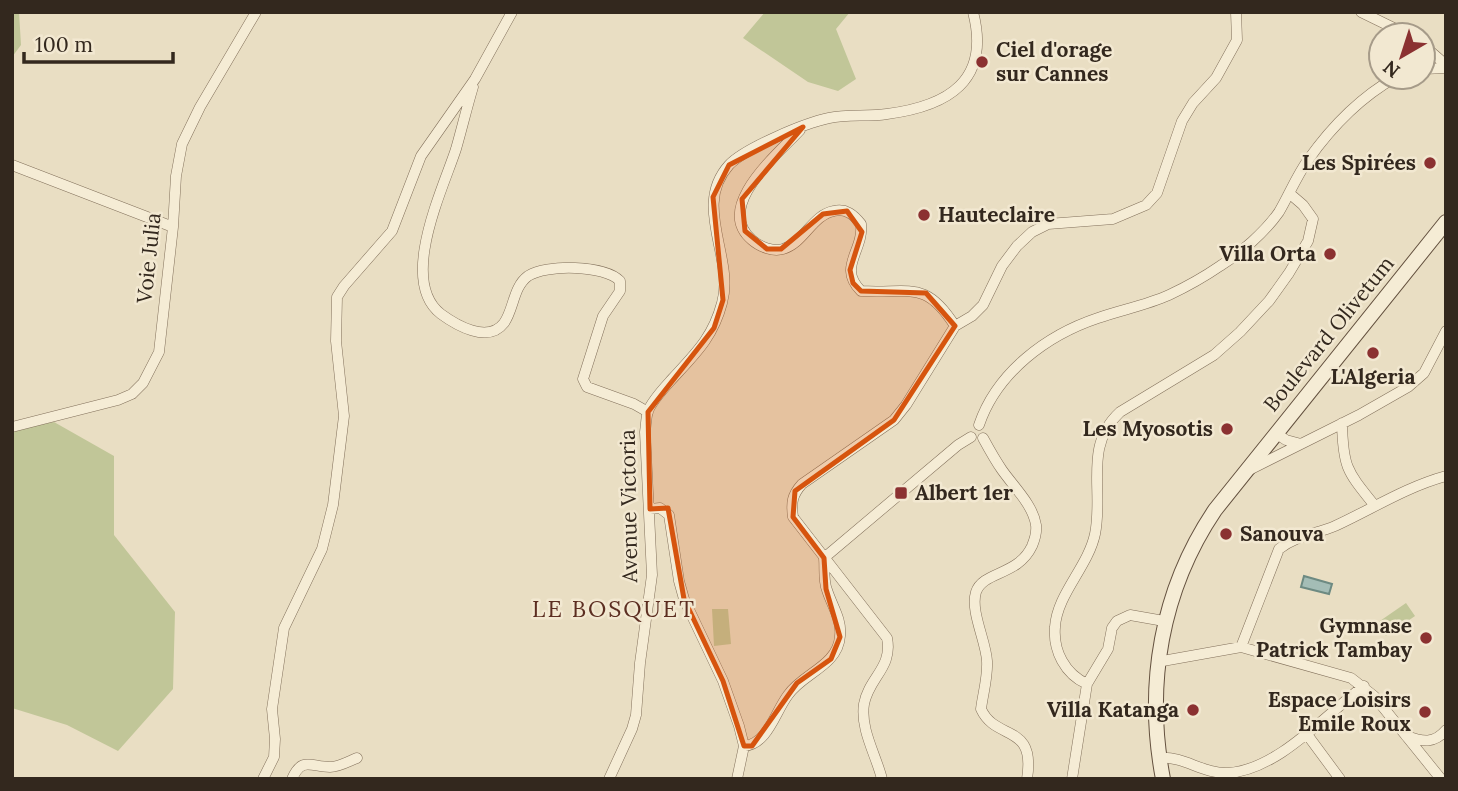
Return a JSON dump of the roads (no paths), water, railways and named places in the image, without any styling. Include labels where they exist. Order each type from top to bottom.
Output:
[{"type":"main road","name":"Boulevard Olivetum","points":[[1163,779],[1156,724],[1157,662],[1164,621],[1175,585],[1193,546],[1215,510],[1446,222]]},
{"type":"street","name":"Voie Julia","points":[[12,428],[118,400],[132,394],[143,383],[159,352],[176,176],[182,144],[200,107],[256,12]]},
{"type":"street","points":[[264,779],[274,757],[272,709],[284,628],[322,549],[333,505],[344,416],[336,341],[337,297],[392,231],[421,156],[475,79],[512,12]]},
{"type":"street","name":"Avenue Victoria","points":[[609,779],[632,730],[636,715],[652,575],[645,432],[648,412],[657,397],[714,328],[723,300],[724,274],[713,217],[713,197],[720,179],[729,165],[742,155],[803,127],[829,118],[885,115],[924,107],[946,97],[969,78],[976,57],[978,34],[973,12]]},
{"type":"street","points":[[882,779],[865,720],[864,705],[867,694],[887,661],[887,638],[793,517],[791,504],[795,491],[894,420],[954,326],[972,316],[983,305],[1002,266],[1032,232],[1048,224],[1113,219],[1146,205],[1152,199],[1166,170],[1182,121],[1216,78],[1237,40],[1236,12]]},
{"type":"street","points":[[1361,12],[1379,21]]},
{"type":"street","points":[[475,79],[456,148],[429,219],[422,279],[432,306],[454,323],[472,331],[496,330],[504,323],[520,285],[529,276],[569,267],[614,275],[620,281],[620,291],[603,316],[583,379],[587,387],[648,412]]},
{"type":"street","points":[[979,425],[984,410],[1000,386],[1045,342],[1094,319],[1167,295],[1221,265],[1261,232],[1277,214],[1306,162],[1335,124],[1372,91]]},
{"type":"street","points":[[803,127],[750,186],[742,199],[739,218],[745,231],[753,241],[767,249],[781,249],[794,243],[823,214],[837,210],[847,211],[861,224],[862,232],[850,270],[853,283],[861,291],[926,293],[941,305],[954,326]]},
{"type":"street","points":[[12,165],[173,227]]},
{"type":"street","points":[[1087,684],[1065,667],[1055,640],[1055,626],[1061,603],[1081,571],[1095,536],[1098,517],[1098,449],[1102,435],[1120,412],[1214,355],[1269,302],[1308,241],[1313,219],[1303,205],[1289,193]]},
{"type":"street","points":[[1245,472],[1392,397],[1419,379],[1446,331]]},
{"type":"street","points":[[1342,423],[1344,460],[1350,474],[1375,506]]},
{"type":"street","points":[[971,437],[972,427],[979,425]]},
{"type":"street","points":[[979,425],[985,430],[983,438],[994,459],[1029,506],[1037,527],[1036,537],[1027,556],[1012,569],[983,582],[977,590],[974,602],[987,656],[981,709],[990,722],[1018,737],[1026,748],[1030,764],[1027,779]]},
{"type":"street","points":[[1276,434],[1301,444]]},
{"type":"street","points":[[824,558],[971,437]]},
{"type":"street","points":[[971,437],[978,440],[983,438]]},
{"type":"street","points":[[1241,648],[1279,550],[1289,541],[1334,526],[1425,482],[1446,476]]},
{"type":"street","points":[[650,509],[660,508],[669,515],[684,599],[723,681],[744,746],[737,779]]},
{"type":"street","points":[[744,746],[759,741],[787,695],[836,652],[841,625],[826,589],[824,558]]},
{"type":"street","points":[[1072,779],[1087,684],[1108,649],[1112,628],[1117,621],[1130,615],[1164,621]]},
{"type":"street","points":[[1157,662],[1241,648],[1351,678],[1364,685],[1441,779],[1446,768]]},
{"type":"street","points":[[1160,758],[1179,759],[1213,772],[1228,773],[1264,763],[1306,733],[1364,685]]},
{"type":"street","points":[[1306,733],[1340,779]]},
{"type":"street","points":[[1404,735],[1426,742],[1443,736]]},
{"type":"street","points":[[1422,758],[1421,752],[1426,742]]},
{"type":"street","points":[[292,779],[297,769],[303,765],[330,767],[357,758]]},
{"type":"water","points":[[1304,576],[1332,584],[1329,594],[1301,587]]},
{"type":"place","name":"Ciel d'orage sur Cannes","points":[[982,62]]},
{"type":"place","name":"Les Spirées","points":[[1430,163]]},
{"type":"place","name":"Hauteclaire","points":[[924,215]]},
{"type":"place","name":"Villa Orta","points":[[1330,254]]},
{"type":"place","name":"L'Algeria","points":[[1373,353]]},
{"type":"place","name":"Les Myosotis","points":[[1227,429]]},
{"type":"place","name":"Albert 1er","points":[[901,493]]},
{"type":"place","name":"Sanouva","points":[[1226,534]]},
{"type":"place","name":"Gymnase Patrick Tambay","points":[[1426,638]]},
{"type":"place","name":"Villa Katanga","points":[[1193,710]]},
{"type":"place","name":"Espace Loisirs Emile Roux","points":[[1425,712]]},
{"type":"district","name":"LE BOSQUET","points":[[614,609]]}]
